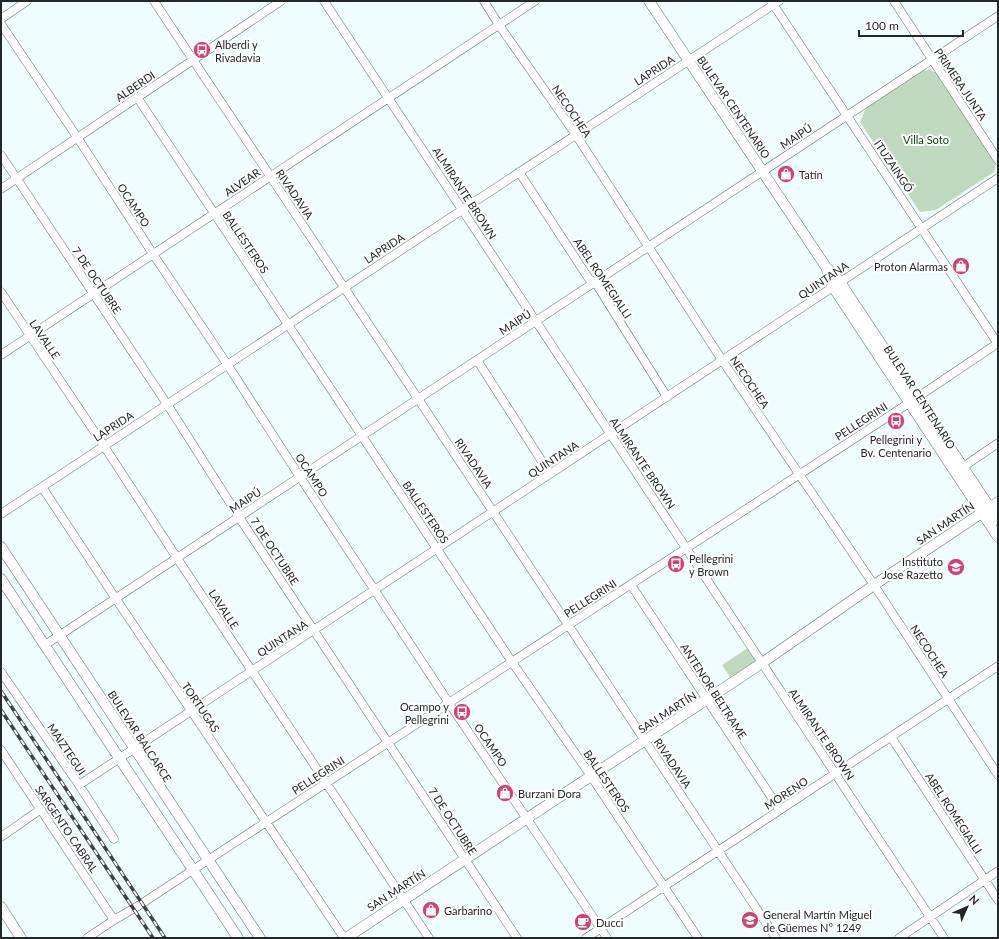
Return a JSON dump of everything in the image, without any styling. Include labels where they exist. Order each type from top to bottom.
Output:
[{"type":"main road","name":"BULEVAR CENTENARIO","points":[[649,1],[913,400],[990,508],[998,537]]},
{"type":"main road","name":"BULEVAR CENTENARIO","points":[[913,400],[963,468],[998,520]]},
{"type":"main road","name":"SAN MARTÍN","points":[[345,938],[707,700],[874,585],[990,508]]},
{"type":"main road","name":"BULEVAR BALCARCE","points":[[1,546],[260,938]]},
{"type":"main road","points":[[1,579],[238,938]]},
{"type":"main road","points":[[1,907],[21,938]]},
{"type":"street","points":[[1,18],[27,1]]},
{"type":"street","name":"RIVADAVIA","points":[[154,1],[776,938]]},
{"type":"street","name":"ALBERDI","points":[[1,189],[281,1]]},
{"type":"street","name":"ALMIRANTE BROWN","points":[[324,1],[944,938]]},
{"type":"street","name":"NECOCHEA","points":[[484,1],[499,25],[576,135],[722,360],[874,585],[998,775]]},
{"type":"street","name":"ALVEAR","points":[[1,355],[535,1]]},
{"type":"street","name":"PRIMERA JUNTA","points":[[894,1],[998,160]]},
{"type":"street","name":"LAPRIDA","points":[[1,514],[576,135],[774,2]]},
{"type":"street","name":"ITUZAINGÓ","points":[[774,2],[847,116],[998,344]]},
{"type":"street","name":"MAIPÚ","points":[[45,646],[998,16]]},
{"type":"street","name":"OCAMPO","points":[[1,24],[607,938]]},
{"type":"street","name":"BALLESTEROS","points":[[137,97],[512,662],[591,776],[698,938]]},
{"type":"street","name":"7 DE OCTUBRE","points":[[1,155],[167,404],[517,938]]},
{"type":"street","name":"ABEL ROMEGIALLI","points":[[519,172],[589,279],[594,282],[667,396]]},
{"type":"street","name":"QUINTANA","points":[[79,786],[998,178]]},
{"type":"street","name":"LAVALLE","points":[[1,292],[429,938]]},
{"type":"street","name":"PELLEGRINI","points":[[87,938],[800,475],[998,344]]},
{"type":"street","points":[[477,360],[550,474]]},
{"type":"street","points":[[963,468],[998,443]]},
{"type":"street","name":"TORTUGAS","points":[[42,487],[191,711],[345,938]]},
{"type":"street","name":"ANTENOR BELTRAME","points":[[631,585],[780,810]]},
{"type":"street","name":"MORENO","points":[[586,938],[998,666]]},
{"type":"street","name":"MAIZTEGUI","points":[[1,672],[114,839]]},
{"type":"street","name":"ABEL ROMEGIALLI","points":[[891,737],[998,900]]},
{"type":"street","name":"SARGENTO CABRAL","points":[[1,750],[114,920]]},
{"type":"street","points":[[1,837],[41,810]]},
{"type":"street","points":[[899,938],[998,871]]},
{"type":"green space","name":"Villa Soto","points":[[930,68],[935,72],[996,163],[994,172],[936,210],[920,212],[860,122],[866,108],[922,70],[926,71]]},
{"type":"green space","points":[[751,646],[762,663],[733,682],[722,665]]},
{"type":"railway","points":[[1,691],[165,938]]},
{"type":"railway","points":[[1,710],[153,938]]},
{"type":"place","name":"Alberdi y Rivadavia","points":[[202,50]]},
{"type":"place","name":"Tatín","points":[[786,174]]},
{"type":"place","name":"Proton Alarmas","points":[[961,266]]},
{"type":"place","name":"Pellegrini y Bv. Centenario","points":[[896,421]]},
{"type":"place","name":"Pellegrini y Brown","points":[[676,564]]},
{"type":"place","name":"Instituto Jose Razetto","points":[[956,567]]},
{"type":"place","name":"Ocampo y Pellegrini","points":[[462,712]]},
{"type":"place","name":"Burzani Dora","points":[[505,793]]},
{"type":"place","name":"Garbarino","points":[[431,910]]},
{"type":"place","name":"General Martín Miguel de Güemes N° 1249","points":[[750,920]]},
{"type":"place","name":"Ducci","points":[[583,922]]}]
